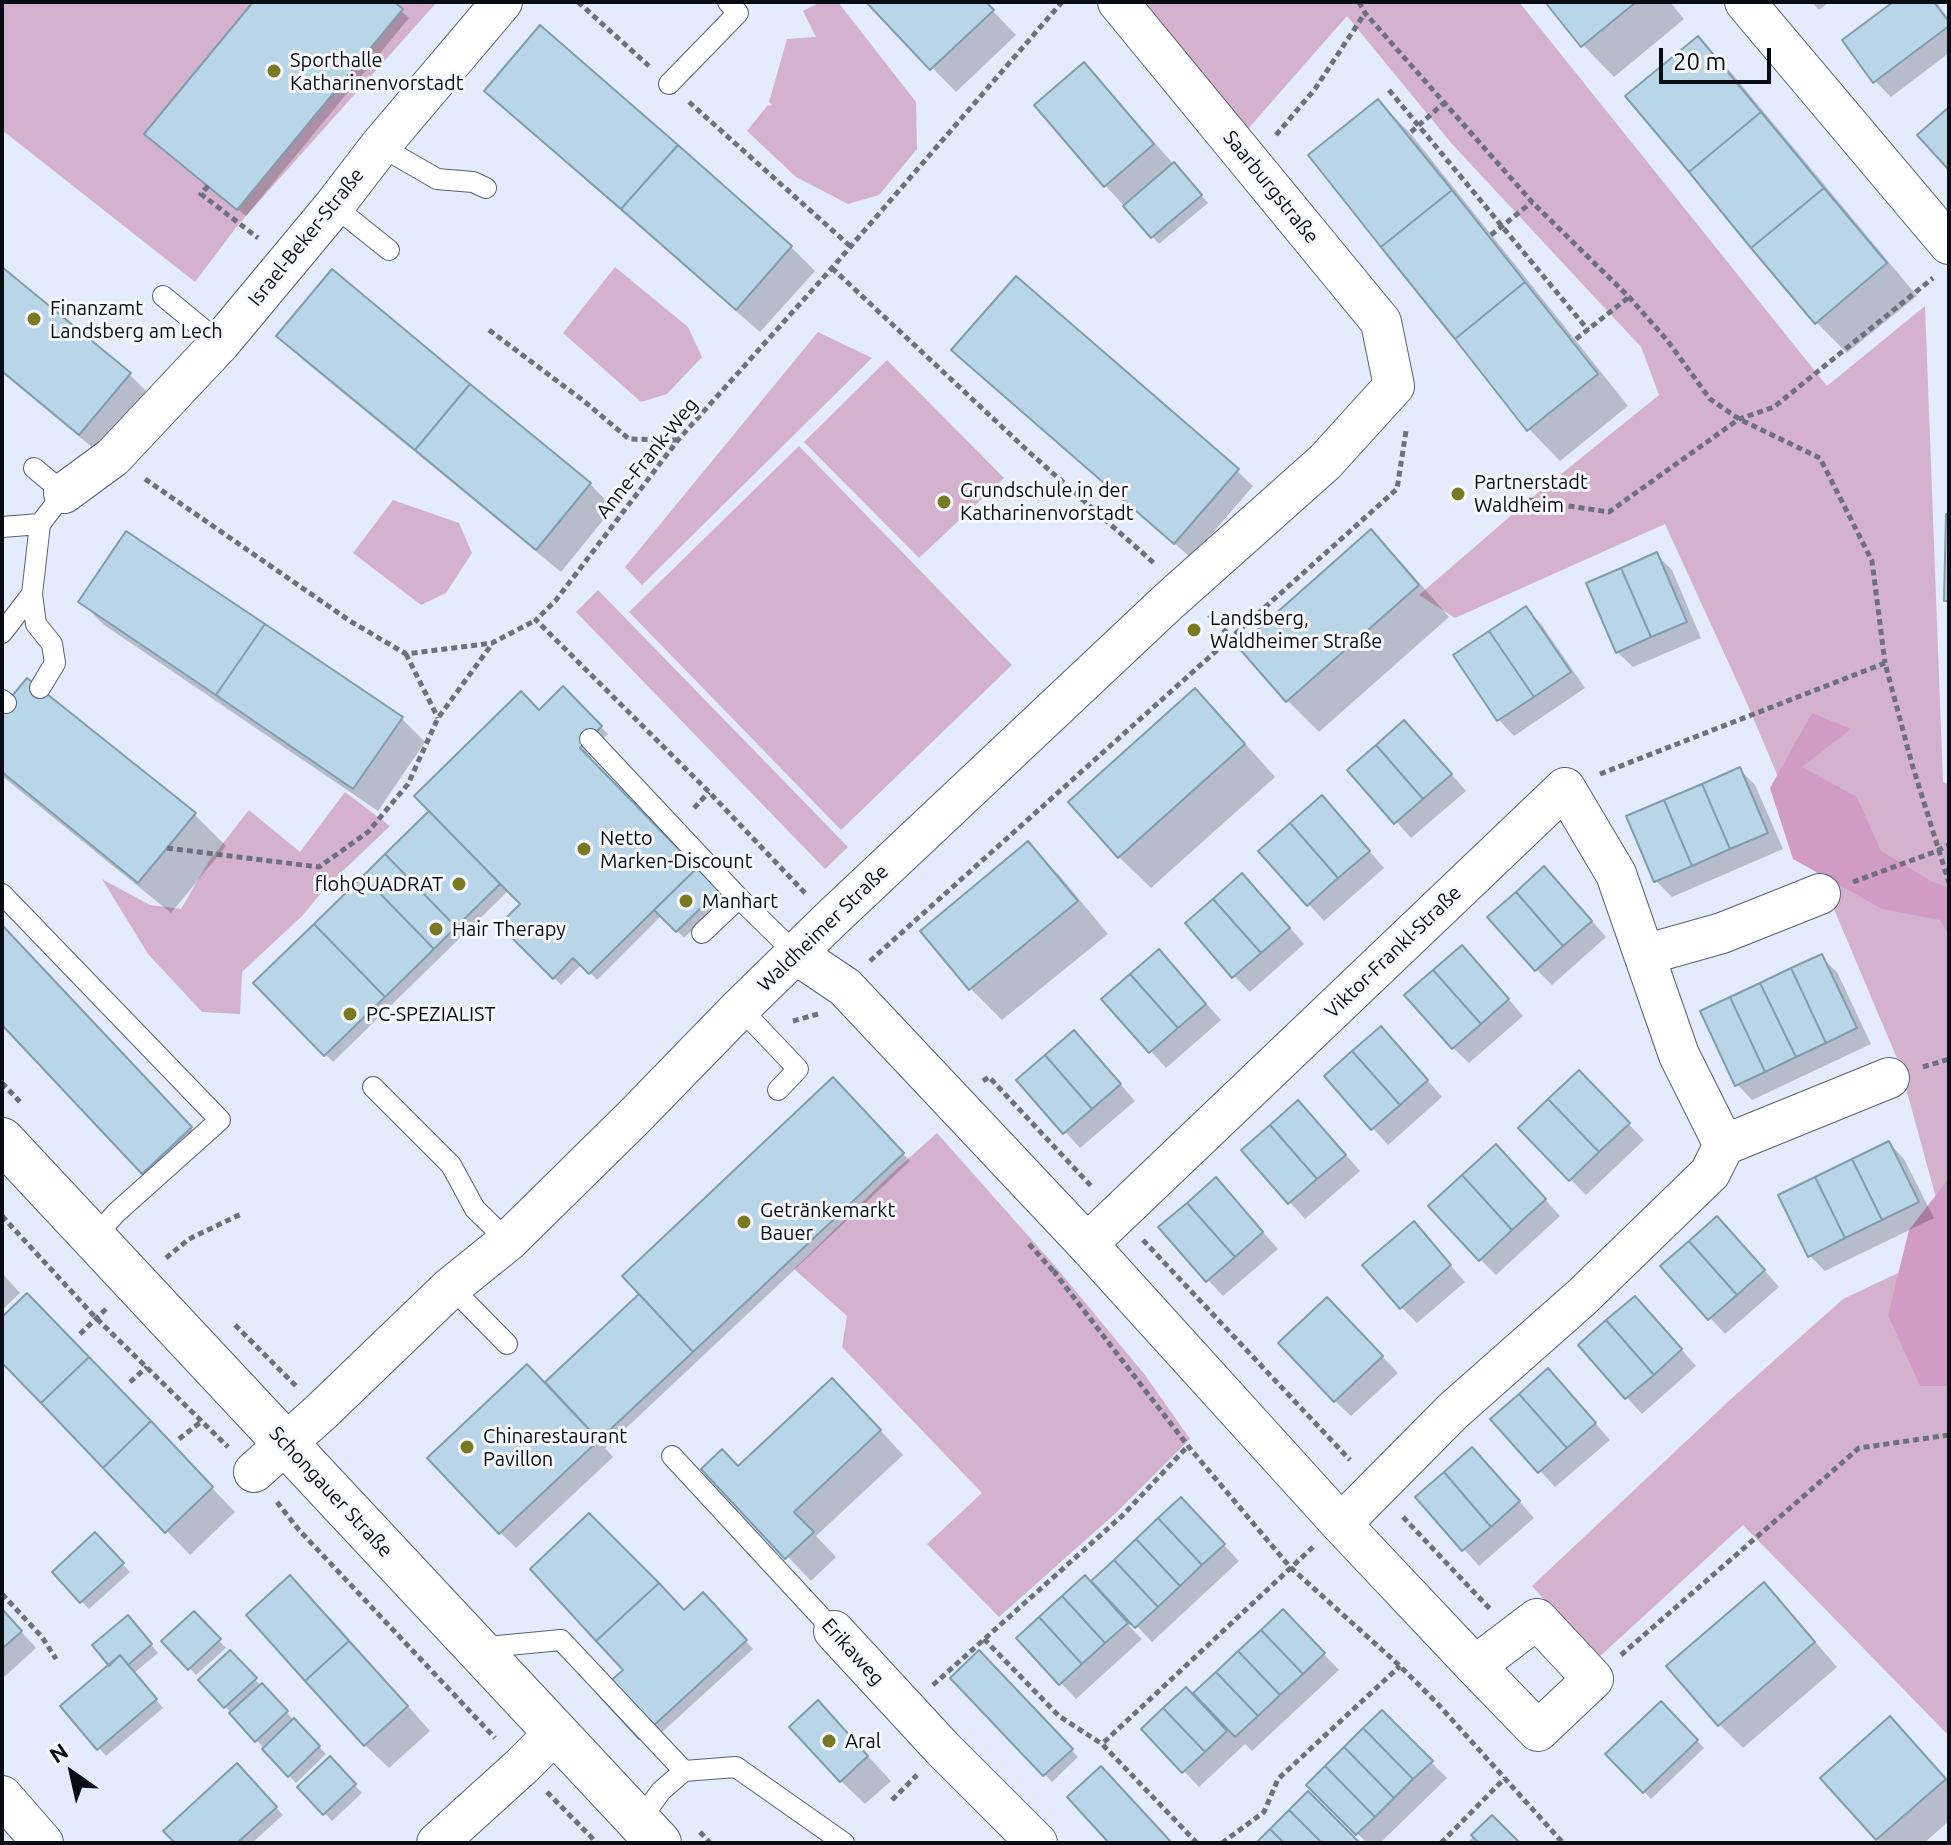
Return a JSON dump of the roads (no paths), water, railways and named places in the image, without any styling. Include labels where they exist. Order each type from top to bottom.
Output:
[{"type":"main road","name":"Schongauer Straße","points":[[2,1140],[649,1832]]},
{"type":"street","name":"Saarburgstraße","points":[[1118,2],[1381,322],[1394,386]]},
{"type":"street","points":[[1745,2],[1943,259]]},
{"type":"street","name":"Israel-Beker-Straße","points":[[64,493],[113,457],[220,343],[498,3]]},
{"type":"street","name":"Waldheimer Straße","points":[[254,1472],[451,1287],[508,1241],[830,920],[1169,601],[1325,462],[1394,386]]},
{"type":"street","name":"Viktor-Frankl-Straße","points":[[1087,1244],[1565,788],[1616,874],[1644,955]]},
{"type":"street","points":[[1724,1145],[1679,1055],[1644,955],[1722,933],[1820,894]]},
{"type":"street","points":[[796,954],[845,987],[1087,1244],[1341,1524],[1475,1666],[1538,1731],[1593,1679],[1537,1619],[1475,1666]]},
{"type":"street","points":[[1341,1524],[1453,1411],[1582,1297],[1710,1173],[1724,1145],[1889,1078]]},
{"type":"street","name":"Erikaweg","points":[[834,1631],[970,1778],[1037,1843]]},
{"type":"street","points":[[437,1843],[556,1732]]},
{"type":"street","points":[[2,1796],[43,1843]]},
{"type":"lane","points":[[669,84],[738,13],[728,2]]},
{"type":"lane","points":[[380,146],[437,179],[473,182],[486,188]]},
{"type":"lane","points":[[334,206],[389,250]]},
{"type":"lane","points":[[163,296],[220,343]]},
{"type":"lane","points":[[34,468],[64,493],[40,524],[32,594],[36,624],[52,644],[55,663],[40,688]]},
{"type":"lane","points":[[2,527],[40,524]]},
{"type":"lane","points":[[2,633],[32,594]]},
{"type":"lane","points":[[590,739],[739,898],[796,954]]},
{"type":"lane","points":[[2,894],[220,1120],[116,1213],[94,1238]]},
{"type":"lane","points":[[702,933],[739,898]]},
{"type":"lane","points":[[740,1008],[798,1069],[778,1090]]},
{"type":"lane","points":[[373,1087],[451,1165],[475,1209],[508,1241]]},
{"type":"lane","points":[[451,1287],[507,1344]]},
{"type":"lane","name":"Erikaweg","points":[[672,1456],[834,1631]]},
{"type":"lane","points":[[477,1648],[561,1640],[684,1771]]},
{"type":"lane","points":[[649,1832],[661,1791],[684,1771],[736,1767],[844,1843]]},
{"type":"place","name":"Sporthalle Katharinenvorstadt","points":[[274,71]]},
{"type":"place","name":"Finanzamt Landsberg am Lech","points":[[34,319]]},
{"type":"place","name":"Partnerstadt Waldheim","points":[[1458,494]]},
{"type":"place","name":"Grundschule in der Katharinenvorstadt","points":[[944,502]]},
{"type":"place","name":"Landsberg, Waldheimer Straße","points":[[1194,630]]},
{"type":"place","name":"Netto Marken-Discount","points":[[584,849]]},
{"type":"place","name":"flohQUADRAT","points":[[459,884]]},
{"type":"place","name":"Manhart","points":[[686,901]]},
{"type":"place","name":"Hair Therapy","points":[[436,929]]},
{"type":"place","name":"PC-SPEZIALIST","points":[[350,1014]]},
{"type":"place","name":"Getränkemarkt Bauer","points":[[744,1222]]},
{"type":"place","name":"Chinarestaurant Pavillon","points":[[467,1447]]},
{"type":"place","name":"Aral","points":[[829,1741]]}]
